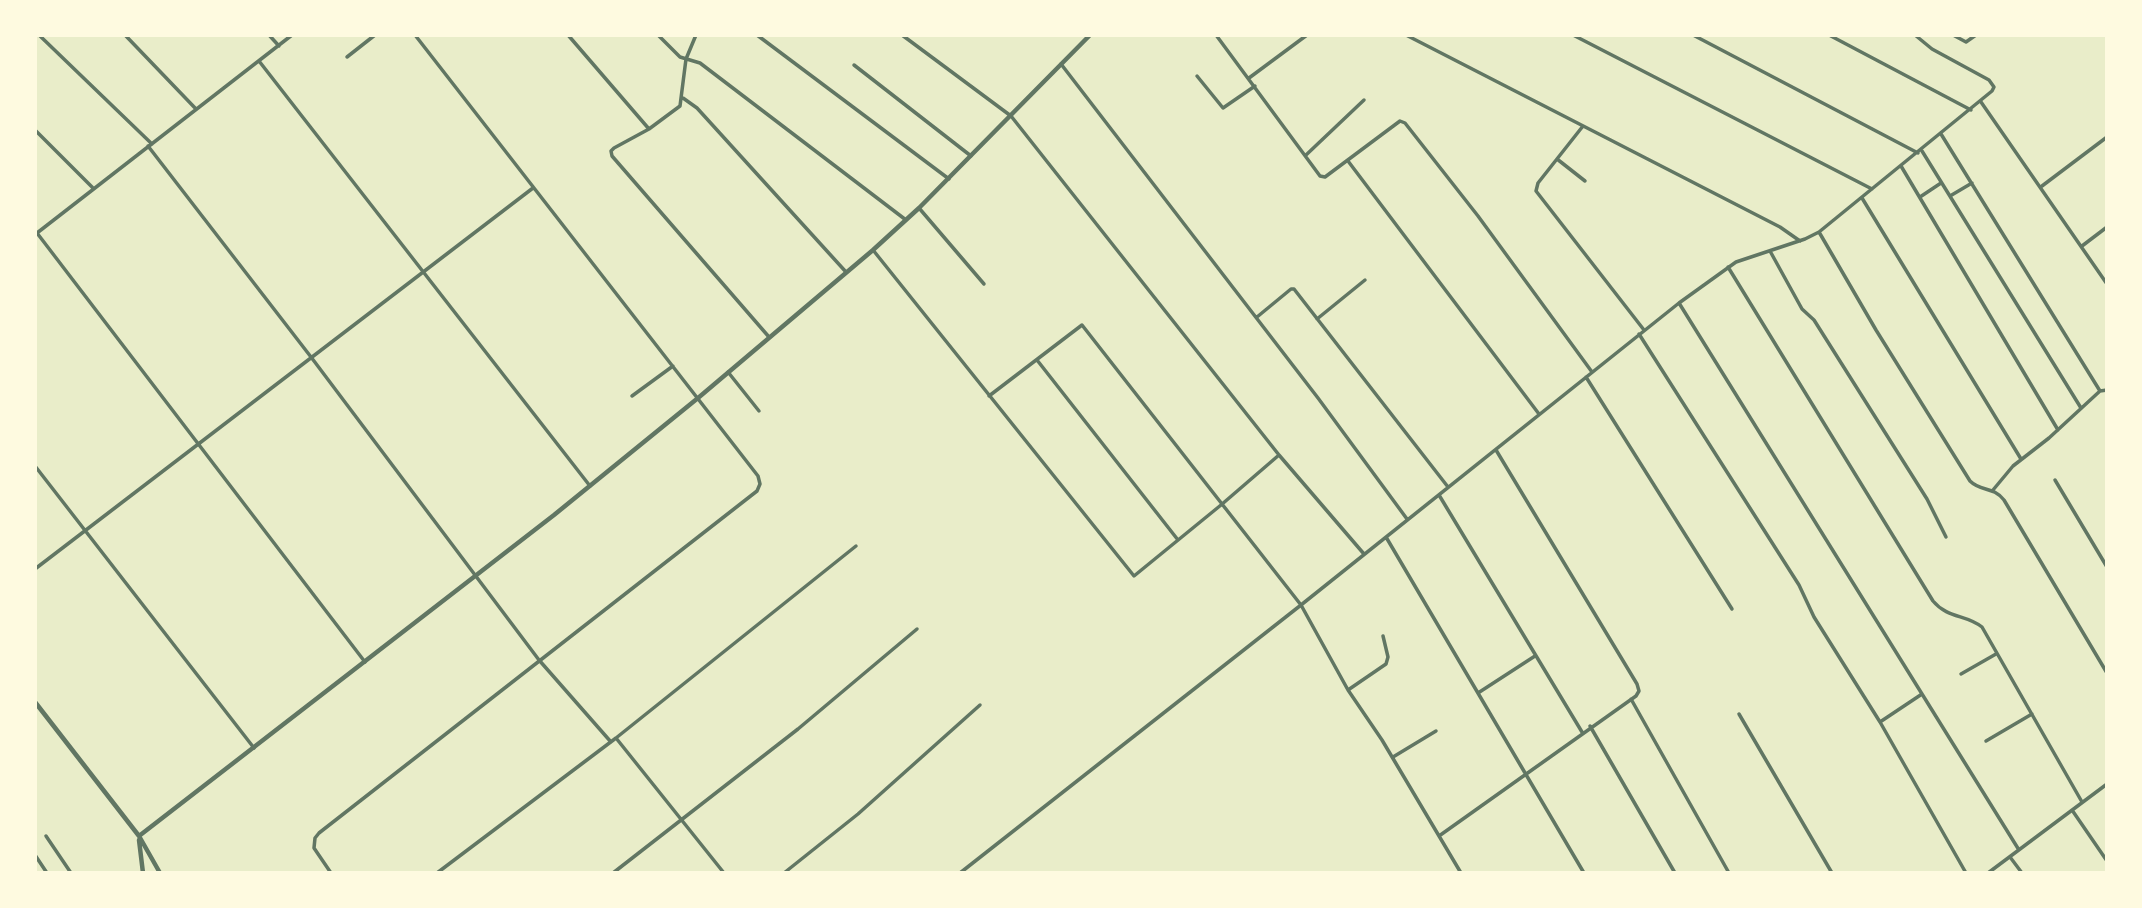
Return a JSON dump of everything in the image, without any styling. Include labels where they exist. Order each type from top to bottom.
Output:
[{"type":"street","points":[[39,35],[150,145],[539,660],[611,742]]},
{"type":"street","points":[[125,35],[196,109]]},
{"type":"street","points":[[269,35],[279,46]]},
{"type":"street","points":[[37,233],[292,35]]},
{"type":"street","points":[[347,57],[375,35]]},
{"type":"street","points":[[331,873],[314,848],[319,833],[759,488],[760,480],[415,35]]},
{"type":"street","points":[[568,35],[649,129]]},
{"type":"street","points":[[658,35],[675,53],[700,63],[906,220]]},
{"type":"street","points":[[696,35],[686,59],[682,98],[676,110],[614,148],[611,151],[612,156],[769,337]]},
{"type":"street","points":[[757,35],[949,179]]},
{"type":"street","points":[[902,35],[1011,116],[1279,455],[1364,554]]},
{"type":"street","points":[[139,836],[590,486],[698,398],[919,208],[1090,35]]},
{"type":"street","points":[[1216,35],[1323,178],[1403,121],[1478,216],[1592,372]]},
{"type":"street","points":[[1249,78],[1307,35]]},
{"type":"street","points":[[1406,35],[1780,227],[1800,241]]},
{"type":"street","points":[[1573,35],[1872,189]]},
{"type":"street","points":[[1693,35],[1920,152],[2081,408]]},
{"type":"street","points":[[1829,35],[1971,110]]},
{"type":"street","points":[[1952,35],[1966,42],[1976,35]]},
{"type":"street","points":[[960,873],[1679,303],[1742,259],[1800,241],[1819,232],[1993,91],[1992,83],[1932,49],[1918,36]]},
{"type":"street","points":[[259,61],[590,486]]},
{"type":"street","points":[[1061,64],[1408,519]]},
{"type":"street","points":[[853,65],[971,157]]},
{"type":"street","points":[[1197,76],[1223,108],[1255,86]]},
{"type":"street","points":[[682,98],[696,108],[846,272]]},
{"type":"street","points":[[1306,155],[1364,100]]},
{"type":"street","points":[[1981,102],[2107,284]]},
{"type":"street","points":[[1584,125],[1538,183],[1536,191],[1644,330]]},
{"type":"street","points":[[35,130],[93,188]]},
{"type":"street","points":[[1941,134],[2101,391]]},
{"type":"street","points":[[2041,187],[2107,137]]},
{"type":"street","points":[[1558,159],[1584,181]]},
{"type":"street","points":[[1348,161],[1539,414]]},
{"type":"street","points":[[1901,166],[2058,430]]},
{"type":"street","points":[[1920,197],[1941,183]]},
{"type":"street","points":[[1949,197],[1972,183]]},
{"type":"street","points":[[35,569],[533,188]]},
{"type":"street","points":[[1861,197],[2021,459]]},
{"type":"street","points":[[919,208],[984,284]]},
{"type":"street","points":[[35,226],[37,233],[365,662]]},
{"type":"street","points":[[2082,246],[2107,228]]},
{"type":"street","points":[[1819,232],[1970,481],[1978,487],[1993,490],[2004,500],[2107,673]]},
{"type":"street","points":[[873,250],[1134,576],[1279,455]]},
{"type":"street","points":[[1769,251],[1802,309],[1814,320],[1927,499],[1946,537]]},
{"type":"street","points":[[1728,267],[1933,601],[1949,615],[1978,624],[2082,802]]},
{"type":"street","points":[[1317,319],[1365,280]]},
{"type":"street","points":[[1256,318],[1293,288],[1448,488]]},
{"type":"street","points":[[1679,303],[2019,850]]},
{"type":"street","points":[[989,396],[1082,325],[1301,605],[1348,690],[1461,873]]},
{"type":"street","points":[[1639,334],[1799,585],[1814,617],[1880,722],[1966,873]]},
{"type":"street","points":[[1037,360],[1178,541]]},
{"type":"street","points":[[632,396],[673,366]]},
{"type":"street","points":[[728,372],[759,411]]},
{"type":"street","points":[[1586,377],[1732,609]]},
{"type":"street","points":[[1993,490],[2021,459],[2101,391],[2107,390]]},
{"type":"street","points":[[1439,836],[1639,691],[1496,450]]},
{"type":"street","points":[[35,466],[254,748]]},
{"type":"street","points":[[2055,480],[2107,567]]},
{"type":"street","points":[[1439,495],[1582,732]]},
{"type":"street","points":[[1386,537],[1584,873]]},
{"type":"street","points":[[437,873],[611,742],[856,546]]},
{"type":"street","points":[[613,873],[798,729],[917,629]]},
{"type":"street","points":[[1348,690],[1386,664],[1388,657],[1383,636]]},
{"type":"street","points":[[1961,674],[1996,654]]},
{"type":"street","points":[[1478,693],[1535,656]]},
{"type":"street","points":[[1880,722],[1922,694]]},
{"type":"street","points":[[1631,699],[1729,873]]},
{"type":"street","points":[[35,702],[139,836],[160,873]]},
{"type":"street","points":[[784,873],[867,807],[980,705]]},
{"type":"street","points":[[1739,714],[1832,873]]},
{"type":"street","points":[[1986,741],[2032,714]]},
{"type":"street","points":[[1590,726],[1675,873]]},
{"type":"street","points":[[1392,758],[1436,731]]},
{"type":"street","points":[[616,738],[724,873]]},
{"type":"street","points":[[1988,873],[2107,784]]},
{"type":"street","points":[[2072,810],[2107,861]]},
{"type":"street","points":[[46,836],[71,873]]},
{"type":"street","points":[[139,836],[143,873]]},
{"type":"street","points":[[35,855],[47,873]]},
{"type":"street","points":[[2010,857],[2022,873]]}]
